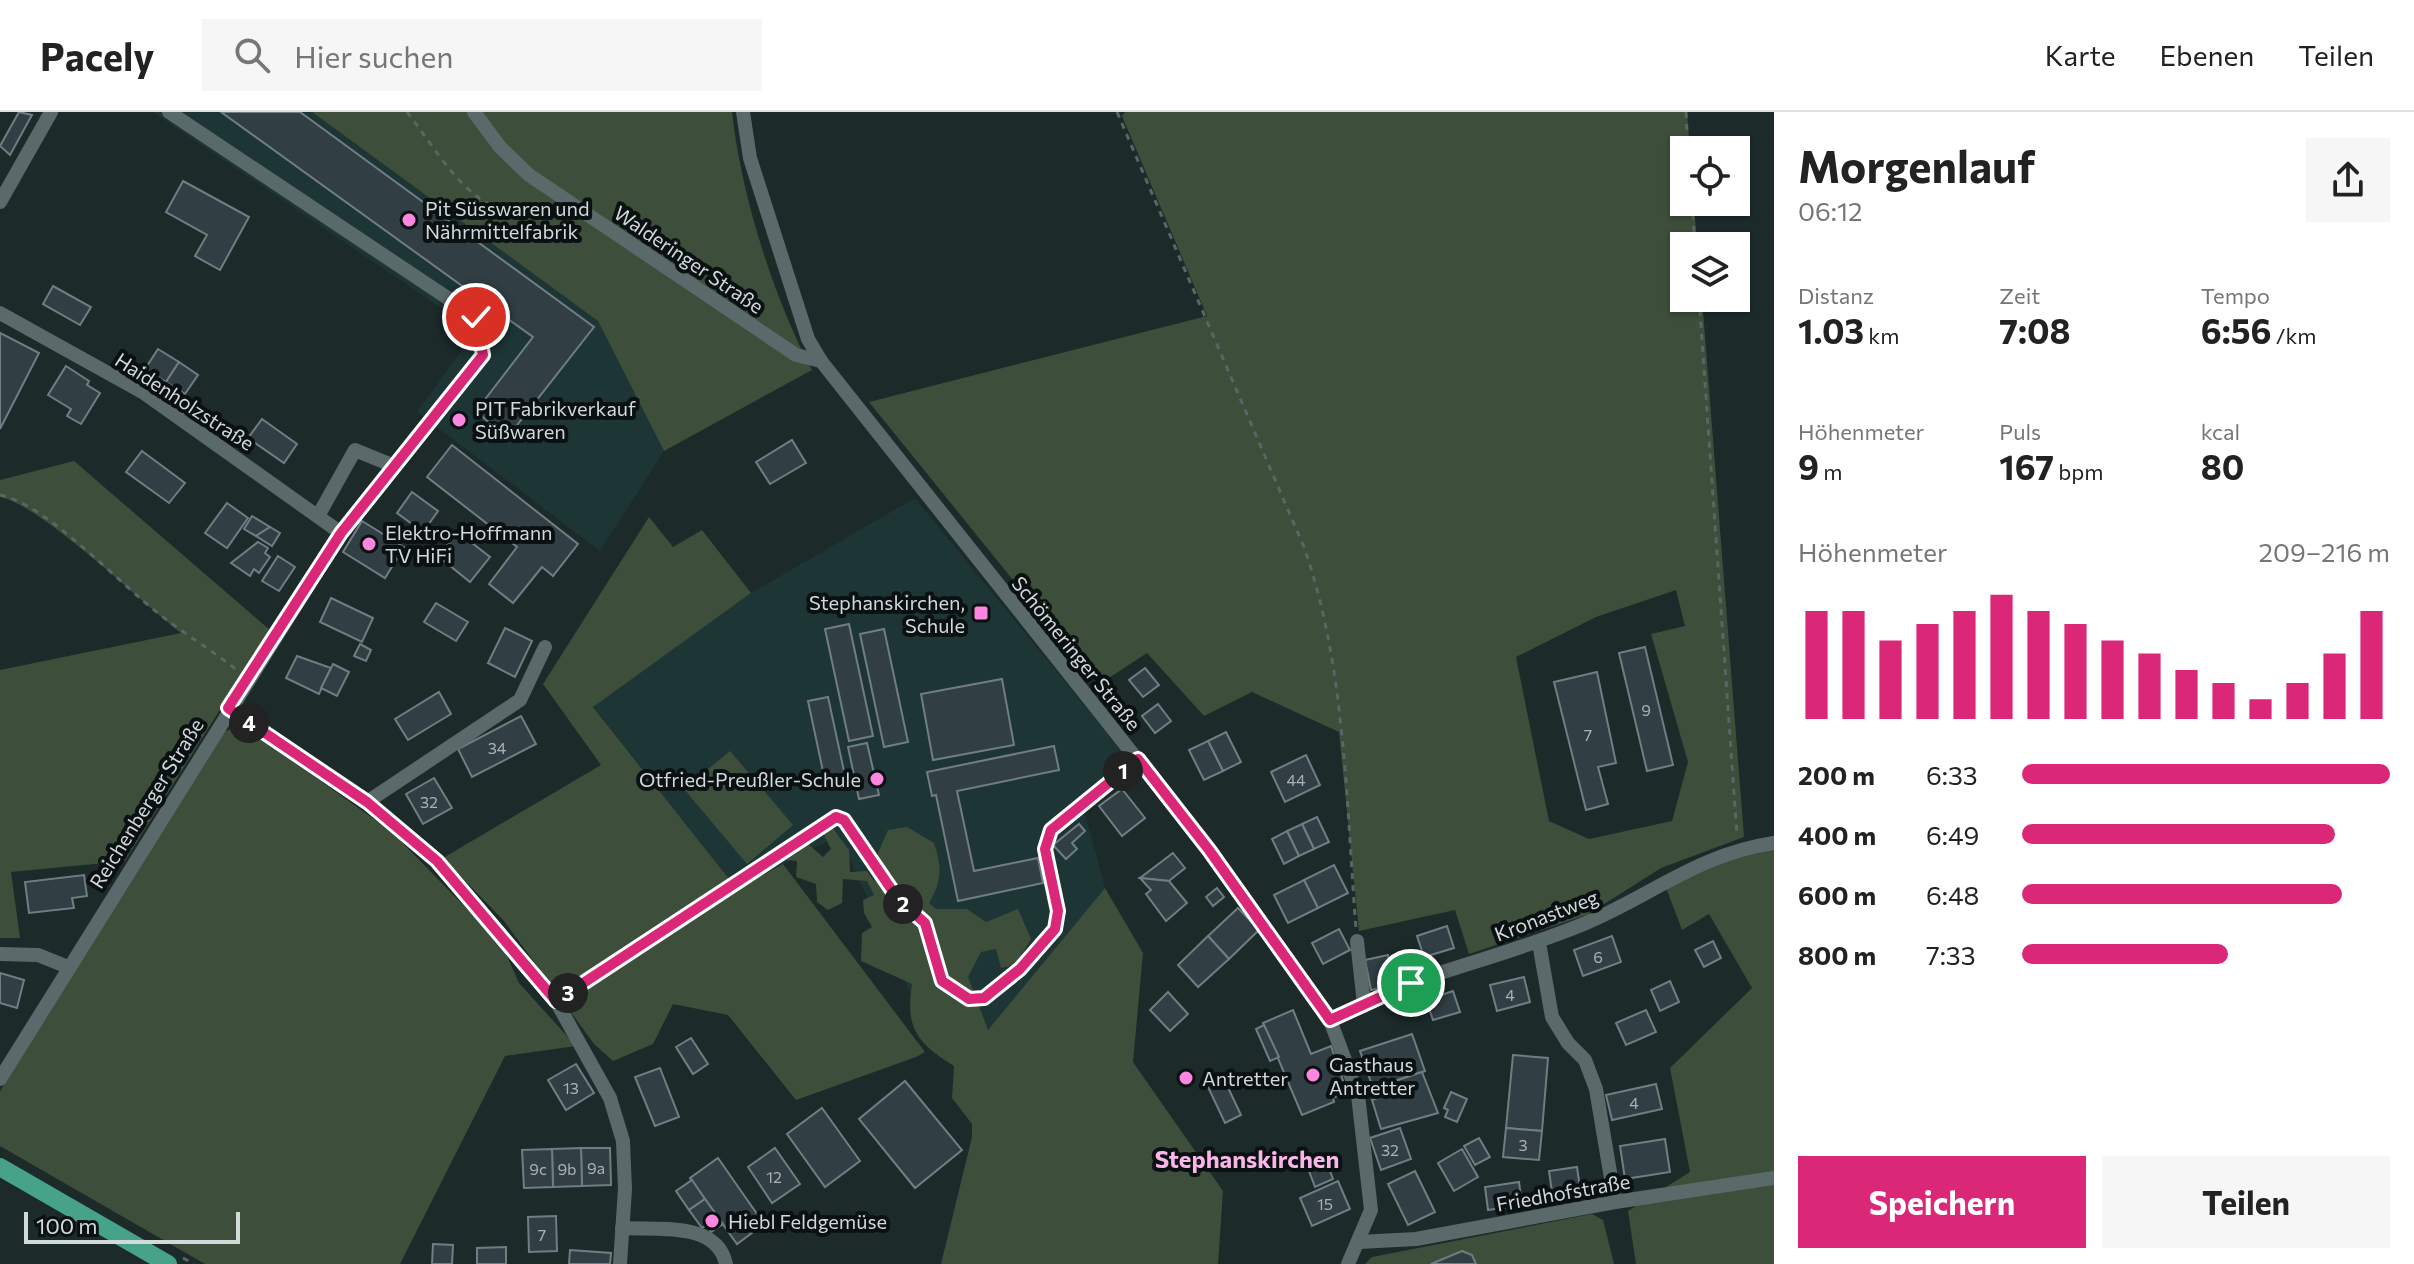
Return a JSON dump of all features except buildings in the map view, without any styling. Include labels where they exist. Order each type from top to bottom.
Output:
[{"type":"main road","points":[[0,1167],[168,1264]]},
{"type":"street","points":[[0,202],[51,112]]},
{"type":"street","name":"Reichenberger Straße","points":[[0,1079],[228,708],[341,533],[483,355],[476,317],[169,112]]},
{"type":"street","name":"Walderinger Straße","points":[[474,112],[500,147],[529,175],[570,205],[796,355],[821,361]]},
{"type":"street","name":"Schömeringer Straße","points":[[743,112],[750,158],[808,339],[821,361],[1010,604],[1209,850],[1330,1020],[1358,1095],[1371,1210],[1348,1264]]},
{"type":"street","name":"Haidenholzstraße","points":[[0,313],[144,393],[341,533]]},
{"type":"street","points":[[318,516],[355,450],[394,466]]},
{"type":"street","points":[[367,802],[520,700],[545,647]]},
{"type":"street","points":[[228,708],[367,802],[437,861],[556,1001],[610,1098],[623,1141],[620,1264]]},
{"type":"street","points":[[1046,864],[1045,849],[1051,830],[1138,759]]},
{"type":"street","name":"Kronastweg","points":[[1330,1020],[1411,983],[1539,943],[1606,915],[1691,867],[1738,848],[1774,843]]},
{"type":"street","points":[[1357,941],[1364,1004]]},
{"type":"street","points":[[1539,943],[1559,1031],[1585,1060],[1596,1089],[1615,1202]]},
{"type":"street","points":[[0,954],[38,955],[68,967]]},
{"type":"street","name":"Friedhofstraße","points":[[1359,1242],[1416,1239],[1615,1202],[1774,1178]]},
{"type":"street","points":[[622,1228],[689,1232],[711,1238],[723,1250],[726,1264]]},
{"type":"path","points":[[407,112],[439,158],[476,194],[496,207],[512,212],[537,204],[554,208],[570,205]]},
{"type":"path","points":[[1117,112],[1304,547],[1321,597],[1339,719],[1357,941]]},
{"type":"path","points":[[1686,112],[1687,136]]},
{"type":"path","points":[[1700,312],[1738,848]]},
{"type":"path","points":[[0,495],[10,497],[49,522],[159,615],[203,642],[247,679]]},
{"type":"path","points":[[556,1001],[836,817],[844,820],[891,890],[925,923],[942,981],[969,999],[984,998],[1020,969],[1055,929],[1058,911],[1046,864]]},
{"type":"shaded area","points":[[153,112],[312,112],[598,321],[664,451],[600,551],[417,412],[462,350],[459,320]]},
{"type":"shaded area","name":"Otfried-Preußler-Schule","points":[[915,498],[1128,759],[1081,798],[1105,888],[988,1030],[911,995],[839,835],[737,889],[593,706],[751,593]]},
{"type":"green space","points":[[312,112],[732,112],[743,177],[761,244],[784,310],[812,370],[664,451],[598,321]]},
{"type":"green space","points":[[1125,112],[1687,112],[1689,136],[1670,136],[1670,216],[1695,216],[1696,232],[1670,232],[1670,312],[1703,312],[1744,837],[1661,868],[1587,915],[1469,954],[1455,910],[1359,931],[1339,732],[1252,692],[1204,716],[1147,653],[1098,685],[869,402],[1207,316],[1122,116]],"holes":[[[1676,590],[1685,626],[1651,634],[1688,762],[1672,821],[1589,839],[1549,821],[1516,657],[1596,617]]]},
{"type":"green space","points":[[74,461],[270,630],[125,861],[11,872],[20,938],[0,938],[0,670],[181,633],[40,517],[0,497],[0,480]]},
{"type":"green space","points":[[649,517],[673,547],[702,530],[751,593],[593,707],[737,889],[783,864],[925,1052],[916,1057],[796,1100],[728,1015],[673,1004],[653,1044],[613,1061],[594,1044],[504,921],[443,858],[601,765],[543,684]]},
{"type":"green space","points":[[237,726],[252,732],[392,832],[502,945],[519,983],[576,1046],[505,1056],[400,1264],[205,1264],[0,1146],[0,1091],[224,732]]},
{"type":"green space","points":[[730,751],[793,825],[747,864],[684,789]]},
{"type":"green space","points":[[832,827],[849,850],[850,872],[867,871],[874,881],[878,853],[888,830],[907,827],[934,843],[939,874],[929,903],[936,909],[967,909],[986,922],[1018,909],[1031,939],[1015,965],[1001,968],[996,949],[981,952],[968,977],[988,1030],[1105,888],[1143,953],[1133,1062],[1223,1191],[1218,1264],[941,1264],[972,1137],[972,1124],[952,1098],[954,1066],[931,1050],[916,1033],[910,1012],[912,984],[861,961],[862,933],[872,927],[864,913],[863,900],[874,895],[867,881],[843,879],[842,903],[828,910],[817,902],[816,884],[796,877],[797,861],[785,860],[792,848],[808,844],[823,857],[831,849],[823,833]]},
{"type":"green space","points":[[1774,849],[1774,1264],[1636,1264],[1628,1211],[1690,1172],[1670,1068],[1752,988],[1709,914],[1682,930],[1665,885],[1737,855]]},
{"type":"green space","points":[[1592,1214],[1603,1220],[1614,1264],[1365,1264],[1372,1257]]},
{"type":"place","name":"Pit Süsswaren und Nährmittelfabrik","points":[[409,220]]},
{"type":"place","name":"PIT Fabrikverkauf Süßwaren","points":[[459,420]]},
{"type":"place","name":"Elektro-Hoffmann TV HiFi","points":[[369,544]]},
{"type":"place","name":"Stephanskirchen, Schule","points":[[981,613]]},
{"type":"place","name":"Otfried-Preußler-Schule","points":[[877,779]]},
{"type":"place","name":"Gasthaus Antretter","points":[[1313,1075]]},
{"type":"place","name":"Antretter","points":[[1186,1078]]},
{"type":"place","name":"Hiebl Feldgemüse","points":[[712,1221]]},
{"type":"district","name":"Stephanskirchen","points":[[1247,1158]]},
{"type":"route","points":[[476,317],[483,355],[341,533],[228,708],[367,802],[437,861],[493,923],[556,1001],[727,885],[836,817],[844,820],[898,899],[925,923],[942,981],[969,999],[984,998],[1020,969],[1055,929],[1058,911],[1045,849],[1051,830],[1138,759],[1209,850],[1330,1020],[1411,983]]}]
